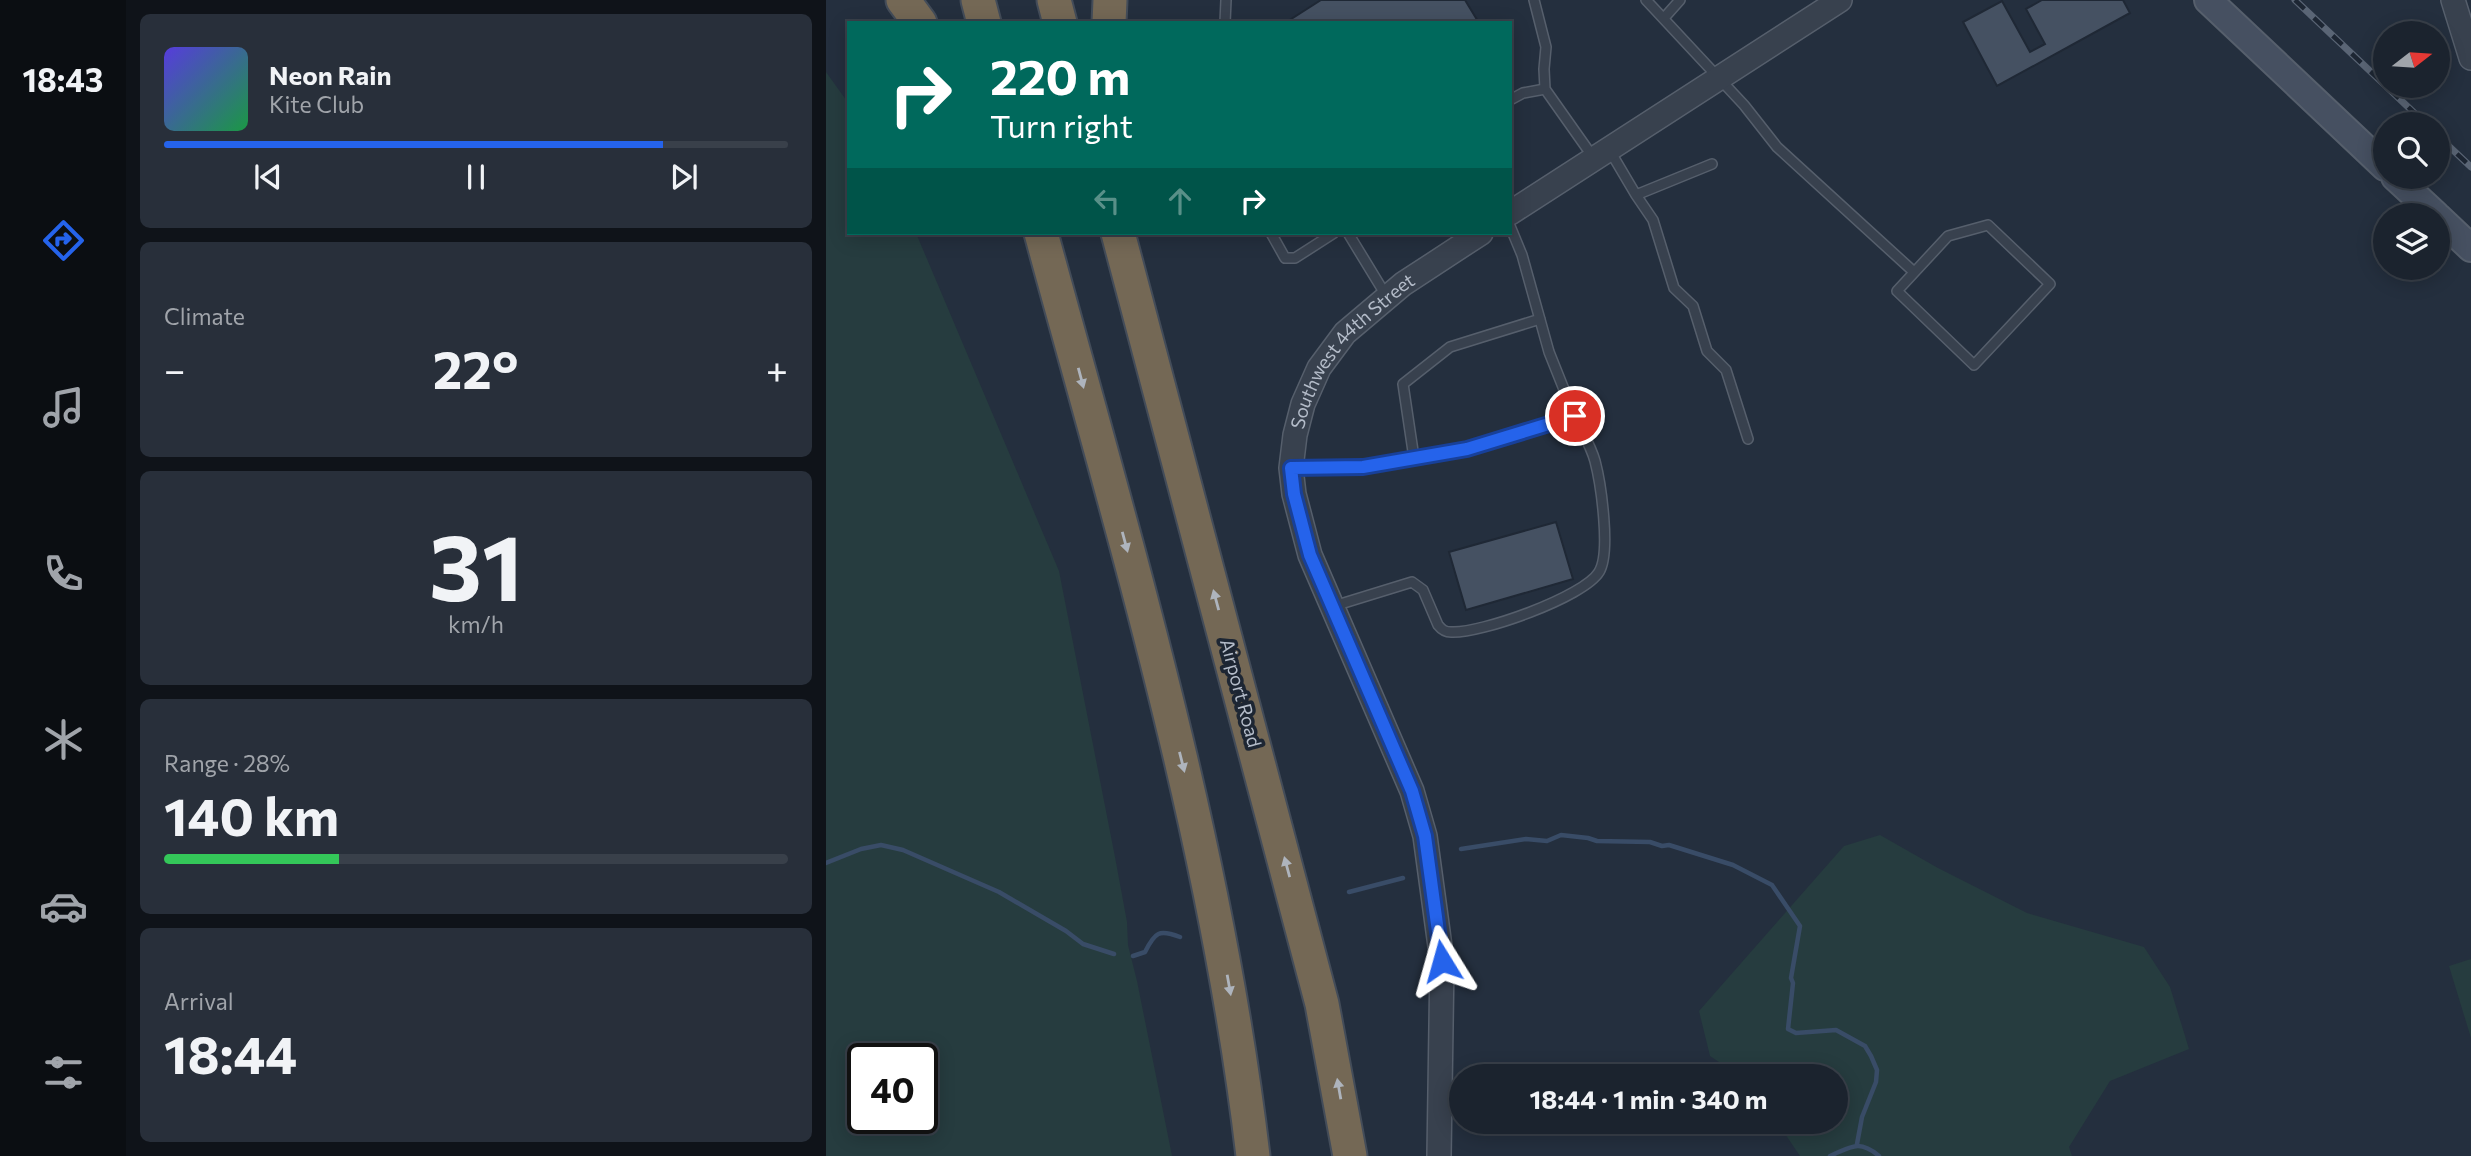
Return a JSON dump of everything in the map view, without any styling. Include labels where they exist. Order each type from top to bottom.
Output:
[{"type":"highway","points":[[903,0],[919,21]]},
{"type":"highway","points":[[978,0],[984,21]]},
{"type":"highway","points":[[1054,0],[1059,21]]},
{"type":"highway","points":[[1110,0],[1110,21]]},
{"type":"highway","points":[[1029,235],[1063,312]]},
{"type":"highway","points":[[1042,235],[1191,797],[1229,983],[1253,1156]]},
{"type":"highway","name":"Airport Road","points":[[1119,235],[1322,1004],[1350,1156]]},
{"type":"highway","points":[[1134,235],[1174,438]]},
{"type":"main road","points":[[2208,0],[2373,156]]},
{"type":"main road","points":[[2408,189],[2423,203]]},
{"type":"main road","points":[[2450,228],[2471,248]]},
{"type":"street","points":[[1512,212],[1840,0]]},
{"type":"street","points":[[2453,0],[2471,58]]},
{"type":"street","name":"Southwest 44th Street","points":[[1439,1156],[1442,961],[1425,836],[1412,791],[1310,555],[1294,494],[1291,468],[1295,435],[1303,404],[1319,368],[1345,332],[1403,284],[1478,235]]},
{"type":"lane","points":[[1225,21],[1226,0]]},
{"type":"lane","points":[[1534,0],[1546,47],[1543,79],[1545,89],[1636,195],[1653,220],[1674,288],[1693,306],[1707,351],[1726,370],[1748,439]]},
{"type":"lane","points":[[1646,0],[1720,78],[1777,147],[1914,272]]},
{"type":"lane","points":[[1664,18],[1680,0]]},
{"type":"lane","points":[[1512,99],[1523,93],[1545,89]]},
{"type":"lane","points":[[1636,195],[1712,164]]},
{"type":"lane","points":[[1988,225],[2050,284],[1974,365],[1896,291],[1914,272],[1948,236],[1988,225]]},
{"type":"lane","points":[[1333,607],[1412,582],[1423,590],[1442,630],[1450,633],[1476,630],[1557,601],[1585,586],[1600,571],[1604,526],[1595,459],[1549,352],[1522,255],[1512,231]]},
{"type":"lane","points":[[1272,235],[1285,258],[1295,258],[1331,235]]},
{"type":"lane","points":[[1349,235],[1387,297]]},
{"type":"lane","points":[[1414,458],[1403,384],[1450,348],[1540,319]]},
{"type":"lane","points":[[1291,468],[1363,467],[1467,449],[1575,416]]},
{"type":"green space","points":[[826,72],[847,101],[847,235],[917,235],[1059,571],[1127,922],[1128,945],[1172,1156],[826,1156]]},
{"type":"green space","points":[[1880,835],[2027,913],[2144,947],[2170,987],[2189,1049],[2110,1081],[2069,1147],[2072,1156],[1800,1156],[1785,1134],[1848,1134],[1848,1064],[1722,1064],[1710,1056],[1699,1011],[1844,846]]},
{"type":"green space","points":[[2471,959],[2471,1038],[2449,966]]},
{"type":"building","points":[[1321,0],[1465,0],[1478,21],[1288,21]]},
{"type":"building","points":[[2042,0],[2123,0],[2130,13],[1997,86],[1963,22],[2002,1],[2030,52],[2045,44],[2026,9]]},
{"type":"building","points":[[1556,522],[1573,579],[1466,610],[1449,552]]},
{"type":"waterway","points":[[1461,849],[1526,839],[1547,841],[1561,835],[1597,841],[1650,842],[1669,845],[1733,865],[1772,885],[1800,926],[1791,978],[1793,983],[1788,1029],[1796,1033],[1836,1030],[1865,1046],[1877,1070],[1876,1082],[1862,1117],[1857,1144]]},
{"type":"waterway","points":[[826,863],[861,849],[881,845],[903,850],[999,892],[1066,931],[1083,944],[1114,954]]},
{"type":"waterway","points":[[1349,892],[1403,878]]},
{"type":"waterway","points":[[1133,956],[1145,952],[1158,934],[1167,933],[1180,937]]},
{"type":"waterway","points":[[1830,1156],[1855,1146],[1866,1148],[1879,1156]]},
{"type":"railway","points":[[2295,0],[2413,112]]},
{"type":"railway","points":[[2450,147],[2471,167]]},
{"type":"route","points":[[1442,961],[1425,836],[1412,791],[1310,555],[1294,494],[1291,468],[1363,467],[1467,449],[1575,416]]}]
